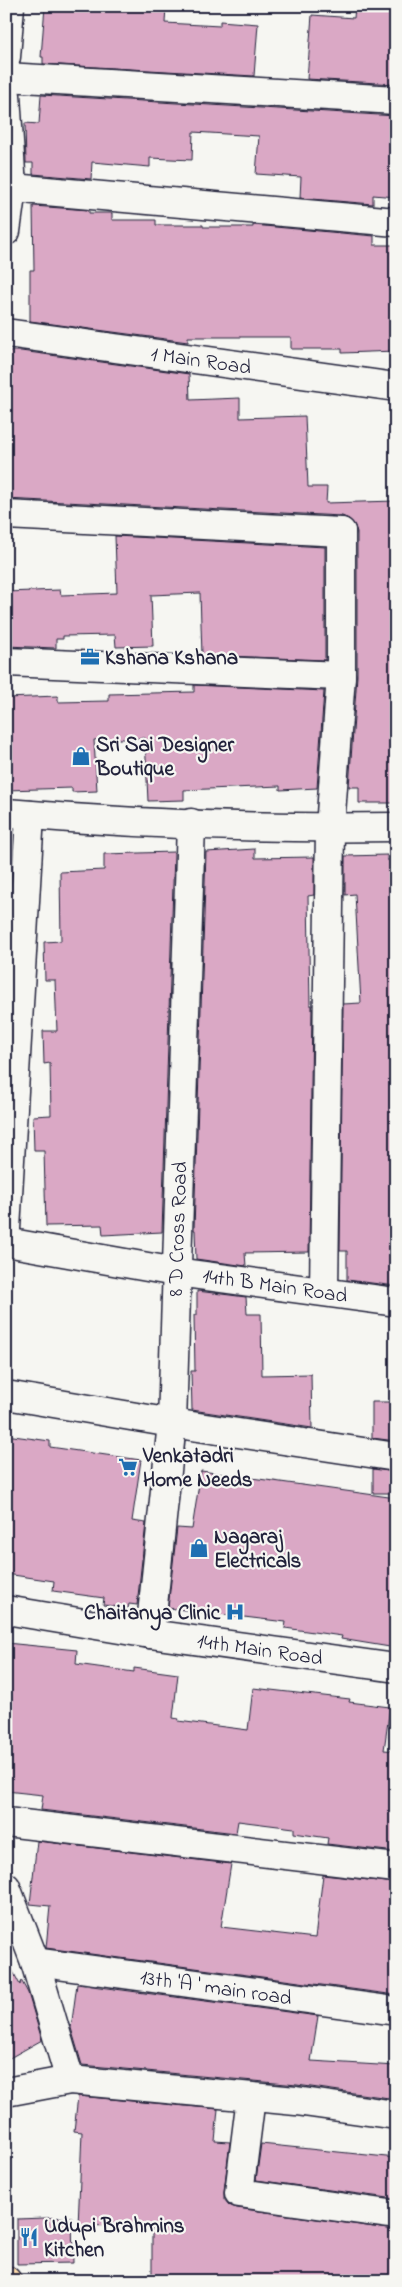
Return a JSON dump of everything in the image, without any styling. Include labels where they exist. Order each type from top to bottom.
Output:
[{"type":"street","points":[[6,57],[10,6]]},
{"type":"street","points":[[6,77],[396,100]]},
{"type":"street","points":[[6,95],[12,188],[6,231]]},
{"type":"street","points":[[12,188],[396,222]]},
{"type":"street","name":"1 Main Road","points":[[6,332],[396,387]]},
{"type":"street","points":[[6,515],[339,532],[341,676],[330,828],[324,1291]]},
{"type":"street","points":[[6,662],[341,676]]},
{"type":"street","points":[[6,1229],[18,814],[330,828],[396,827]]},
{"type":"street","name":"8 D Cross Road","points":[[150,1634],[172,1423],[191,823]]},
{"type":"street","name":"14th B Main Road","points":[[6,1242],[176,1272],[396,1302]]},
{"type":"street","points":[[6,1395],[172,1423],[396,1457]]},
{"type":"street","name":"14th Main Road","points":[[6,1610],[150,1634],[396,1668]]},
{"type":"street","points":[[6,1822],[396,1868]]},
{"type":"street","points":[[6,1886],[35,1962],[70,2080]]},
{"type":"street","name":"13th 'A ' main road","points":[[35,1962],[396,2011]]},
{"type":"street","points":[[6,2092],[70,2080],[396,2115]]},
{"type":"street","points":[[251,2098],[239,2193],[396,2215]]},
{"type":"building","points":[[45,6],[166,6],[165,23],[220,26],[220,21],[258,24],[254,76],[43,64],[43,57],[41,57]]},
{"type":"building","points":[[355,6],[396,6],[396,84],[307,79],[312,15],[354,18]]},
{"type":"building","points":[[41,95],[396,116],[396,197],[373,195],[373,204],[300,198],[301,177],[256,174],[259,136],[193,132],[192,160],[150,158],[150,167],[92,162],[91,179],[33,174],[33,163],[26,163],[25,123],[39,124]]},
{"type":"building","points":[[33,206],[89,210],[89,213],[112,213],[112,220],[156,220],[156,225],[253,227],[253,225],[374,236],[374,245],[396,245],[396,351],[342,353],[342,349],[291,349],[291,337],[188,337],[188,342],[30,321],[30,270],[34,270]]},
{"type":"building","points":[[6,351],[21,351],[189,374],[190,400],[240,398],[240,418],[305,416],[308,487],[327,487],[326,503],[396,501],[396,803],[359,803],[359,787],[349,787],[357,676],[357,532],[354,524],[342,516],[6,499]]},
{"type":"building","points":[[115,536],[325,547],[325,660],[202,655],[200,593],[151,595],[153,646],[116,647],[115,635],[63,636],[63,639],[56,639],[56,648],[6,646],[6,592],[60,590],[61,595],[117,593]]},
{"type":"building","points":[[194,685],[324,691],[317,788],[280,790],[280,786],[184,790],[184,800],[148,801],[145,738],[94,740],[97,791],[72,792],[72,788],[6,790],[6,698],[58,696],[58,702],[109,701],[109,694],[194,692]]},
{"type":"building","points":[[255,849],[255,858],[314,857],[314,895],[308,896],[310,1005],[312,1005],[309,1252],[245,1253],[246,1266],[196,1259],[194,1230],[206,852]]},
{"type":"building","points":[[174,852],[162,1232],[103,1235],[102,1225],[46,1226],[44,1151],[34,1151],[33,1116],[51,1115],[50,1063],[44,1064],[43,1031],[57,1031],[55,980],[45,980],[44,942],[61,941],[60,872],[104,870],[104,854]]},
{"type":"building","points":[[387,855],[387,860],[396,860],[396,1286],[347,1280],[347,1251],[340,1251],[343,1004],[361,1003],[355,894],[345,895],[345,856]]},
{"type":"building","points":[[197,1291],[246,1297],[247,1314],[261,1314],[262,1375],[311,1374],[312,1428],[192,1410],[191,1371],[195,1371],[194,1315],[197,1315]]},
{"type":"building","points":[[372,1402],[396,1402],[396,1441],[372,1438]]},
{"type":"building","points":[[6,1435],[50,1441],[50,1447],[141,1460],[132,1521],[146,1523],[137,1605],[129,1604],[128,1608],[103,1605],[104,1598],[53,1591],[54,1581],[6,1574]]},
{"type":"building","points":[[373,1469],[396,1472],[396,1493],[373,1493]]},
{"type":"building","points":[[201,1471],[396,1498],[396,1648],[341,1639],[342,1636],[285,1628],[286,1622],[168,1608],[177,1528],[192,1529]]},
{"type":"building","points":[[6,1643],[77,1650],[76,1664],[134,1672],[134,1668],[178,1674],[173,1718],[179,1719],[178,1721],[248,1730],[253,1688],[350,1699],[349,1702],[390,1707],[384,1750],[396,1751],[396,1852],[327,1844],[328,1838],[294,1833],[294,1828],[238,1821],[236,1833],[41,1810],[43,1795],[6,1791]]},
{"type":"building","points":[[37,1841],[231,1864],[221,1927],[315,1938],[323,1875],[396,1883],[396,1914],[391,1951],[396,1951],[396,1995],[46,1948],[50,1906],[30,1904]]},
{"type":"building","points":[[6,1958],[20,1985],[21,1980],[28,1993],[42,2040],[6,2060]]},
{"type":"building","points":[[77,1984],[318,2016],[311,2061],[396,2066],[396,2099],[297,2085],[82,2065],[71,2028]]},
{"type":"building","points":[[78,2096],[218,2109],[215,2141],[230,2142],[224,2191],[224,2199],[229,2205],[237,2208],[396,2230],[396,2281],[152,2281],[152,2225],[78,2226],[82,2132],[74,2131]]},
{"type":"building","points":[[261,2144],[396,2158],[396,2199],[256,2180]]},
{"type":"building","points":[[72,2217],[73,2263],[17,2264],[17,2219]]},
{"type":"place","name":"Kshana Kshana","points":[[90,657]]},
{"type":"place","name":"Sri Sai Designer Boutique","points":[[81,756]]},
{"type":"place","name":"Venkatadri Home Needs","points":[[128,1467]]},
{"type":"place","name":"Nagaraj Electricals","points":[[199,1548]]},
{"type":"place","name":"Chaitanya Clinic","points":[[235,1612]]},
{"type":"place","name":"Udupi Brahmins Kitchen","points":[[29,2237]]}]
